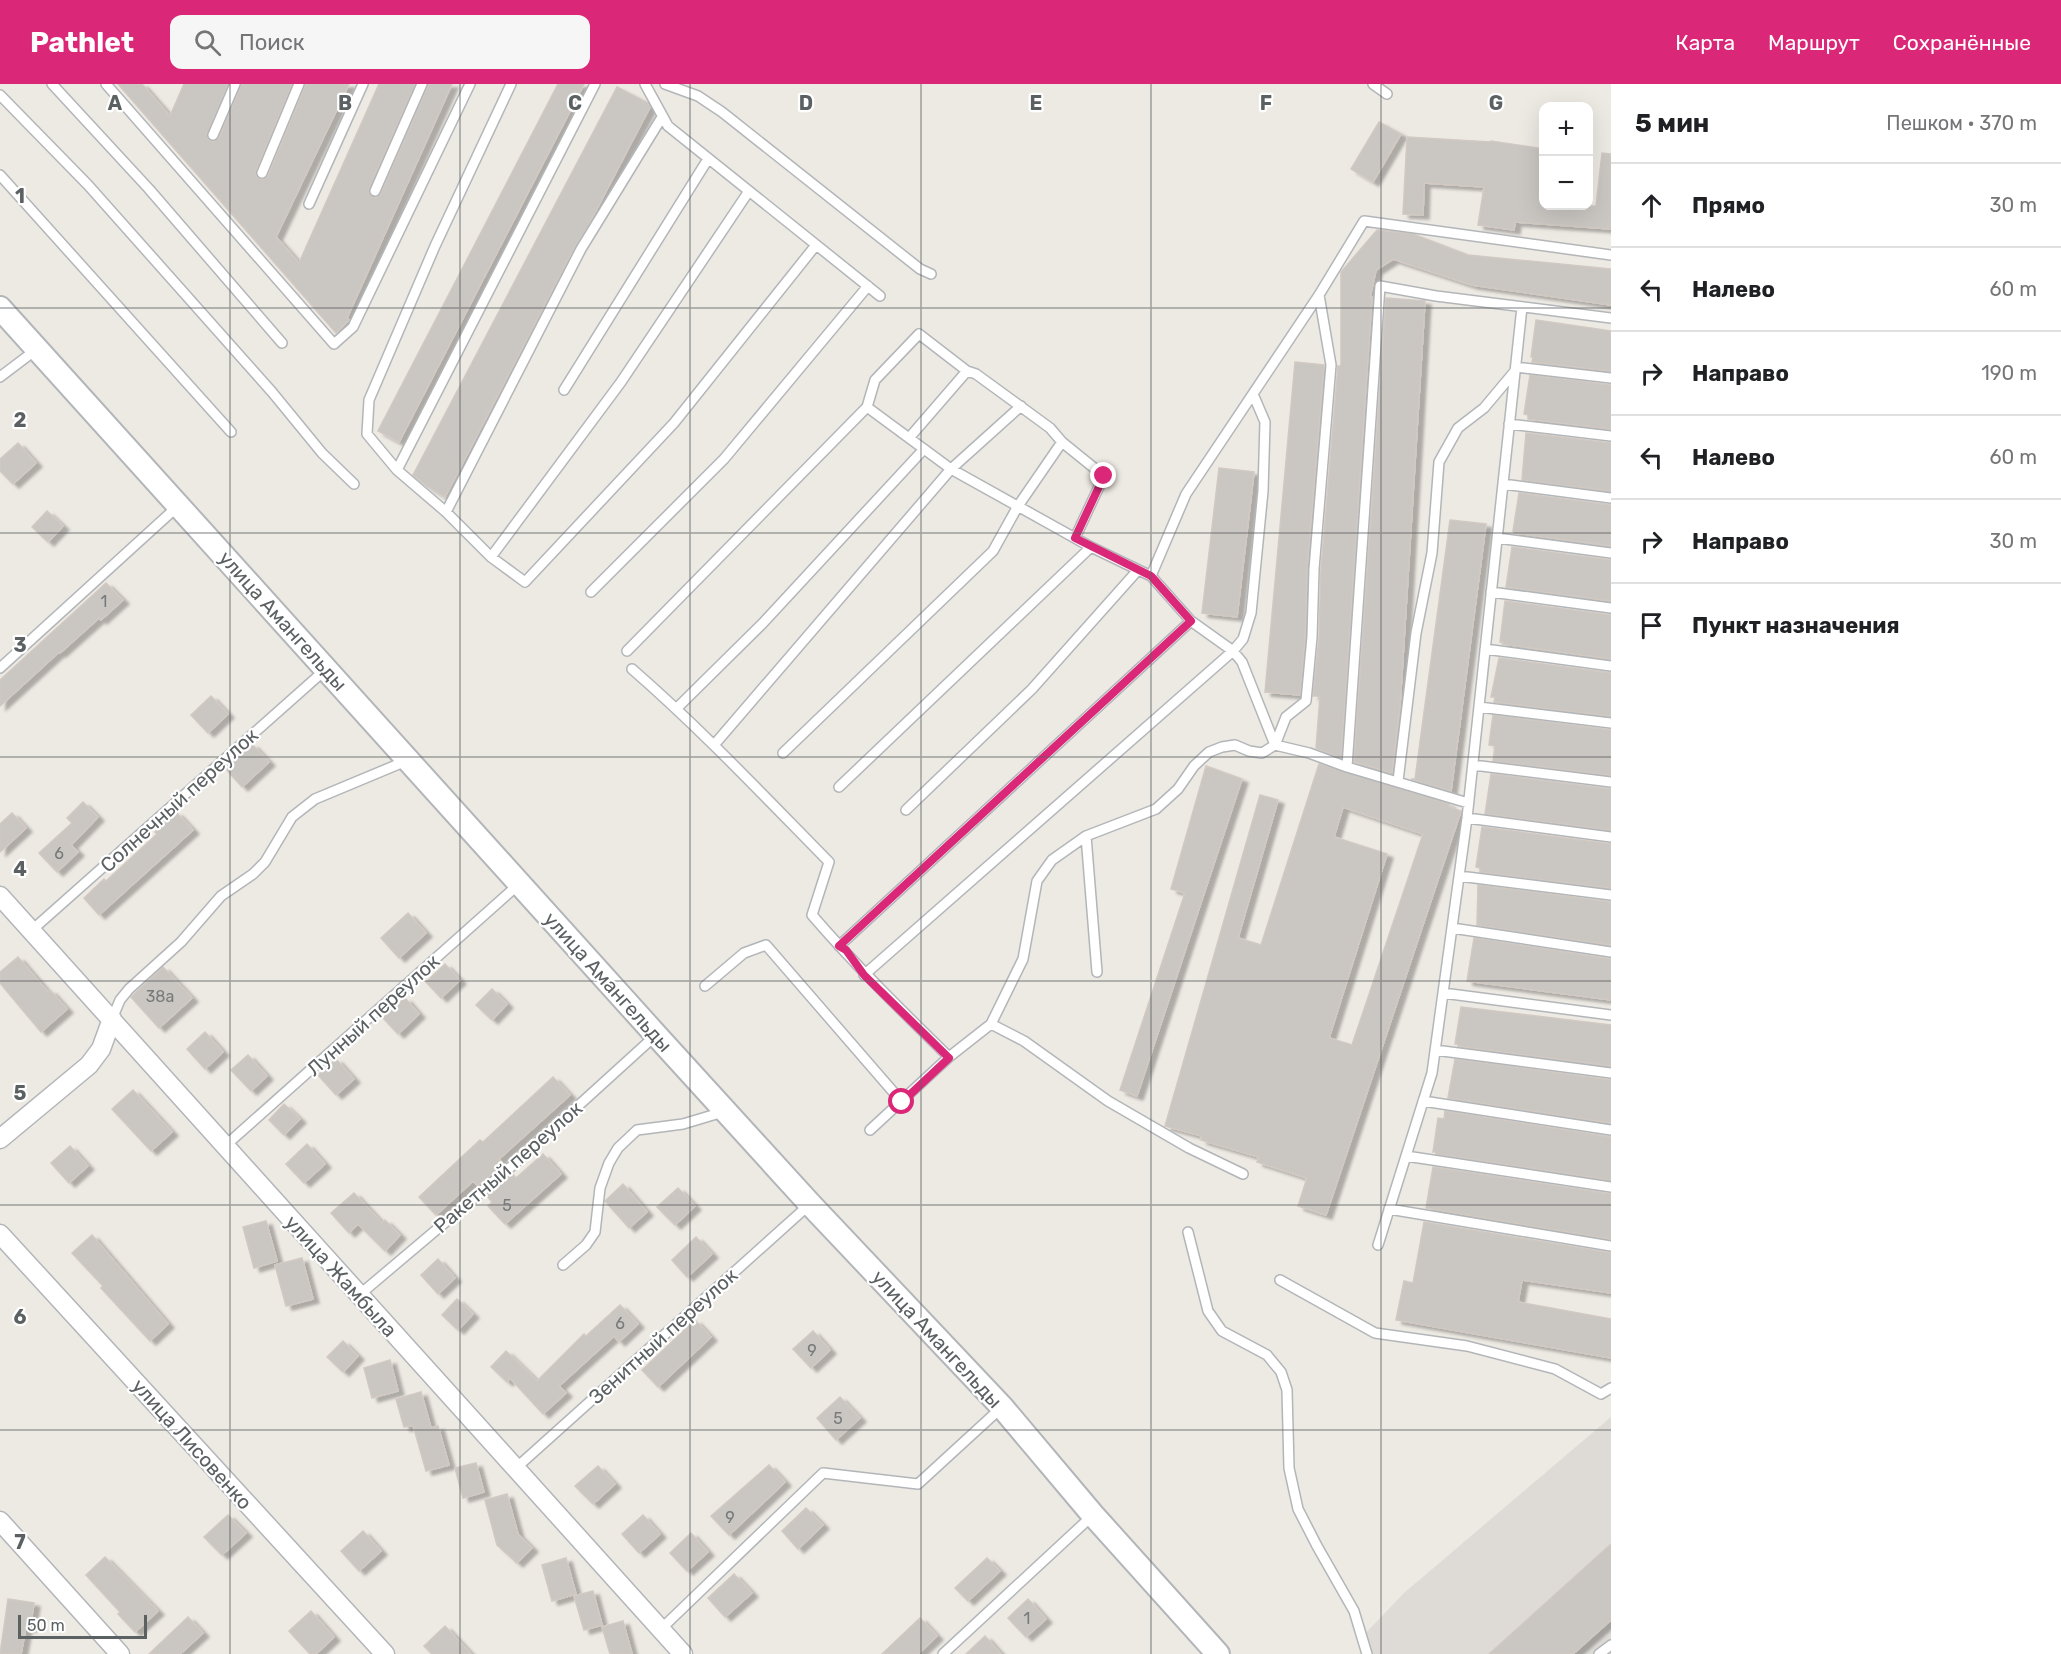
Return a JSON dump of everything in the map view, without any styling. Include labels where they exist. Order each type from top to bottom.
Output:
[{"type":"street","name":"улица Амангельды","points":[[0,308],[725,1111],[1002,1407],[1093,1515],[1218,1654]]},
{"type":"street","name":"улица Жамбыла","points":[[0,897],[683,1654]]},
{"type":"street","points":[[0,1139],[89,1065],[101,1049],[112,1019]]},
{"type":"street","name":"улица Лисовенко","points":[[0,1234],[385,1654]]},
{"type":"street","points":[[0,1521],[120,1654]]},
{"type":"lane","points":[[52,84],[149,189],[282,343]]},
{"type":"lane","points":[[106,84],[334,344],[353,327],[470,84]]},
{"type":"lane","points":[[213,135],[235,84]]},
{"type":"lane","points":[[262,172],[299,84]]},
{"type":"lane","points":[[309,204],[363,84]]},
{"type":"lane","points":[[375,191],[422,84]]},
{"type":"lane","points":[[511,84],[435,246],[369,400],[367,434],[397,470],[446,512],[491,557],[525,582],[674,423],[816,245]]},
{"type":"lane","points":[[397,470],[596,84]]},
{"type":"lane","points":[[645,84],[668,126],[880,296]]},
{"type":"lane","points":[[665,84],[698,96],[722,112],[920,270],[931,274]]},
{"type":"lane","points":[[1373,84],[1387,94]]},
{"type":"lane","points":[[0,95],[88,184],[272,392],[322,453],[354,484]]},
{"type":"lane","points":[[446,512],[581,249],[662,117]]},
{"type":"lane","points":[[564,390],[708,159]]},
{"type":"lane","points":[[0,175],[231,432]]},
{"type":"lane","points":[[491,557],[621,382],[749,191]]},
{"type":"lane","points":[[1151,576],[1186,494],[1319,295],[1364,220],[1611,255]]},
{"type":"lane","points":[[591,592],[724,459],[868,286]]},
{"type":"lane","points":[[1347,767],[1380,286],[1436,296],[1611,318]]},
{"type":"lane","points":[[870,1130],[949,1058],[991,1024],[1023,959],[1037,881],[1052,860],[1086,836],[1156,809],[1178,789],[1194,766],[1209,752],[1235,745],[1262,753],[1275,745],[1286,717],[1306,700],[1312,637],[1314,562],[1331,365],[1319,295]]},
{"type":"lane","points":[[1378,1245],[1432,1074],[1467,818],[1522,307]]},
{"type":"lane","points":[[627,651],[867,407],[875,380],[919,334],[967,371],[976,374],[1050,428],[1062,442],[1104,476],[1075,538]]},
{"type":"lane","points":[[0,377],[37,349]]},
{"type":"lane","points":[[1515,369],[1611,378]]},
{"type":"lane","points":[[1398,782],[1416,633],[1432,553],[1439,462],[1458,428],[1484,408],[1515,369]]},
{"type":"lane","points":[[909,438],[967,371]]},
{"type":"lane","points":[[864,975],[1233,651],[1243,639],[1251,613],[1263,491],[1264,422],[1253,394]]},
{"type":"lane","points":[[714,745],[951,469],[1020,406]]},
{"type":"lane","points":[[867,407],[951,469],[1091,547],[1151,576],[1191,621],[1233,651],[1242,662],[1275,745]]},
{"type":"lane","points":[[1509,424],[1611,436]]},
{"type":"lane","points":[[783,753],[993,551],[1018,506],[1062,442]]},
{"type":"lane","points":[[677,708],[763,623],[924,449]]},
{"type":"lane","points":[[1503,484],[1611,498]]},
{"type":"lane","points":[[0,668],[178,505]]},
{"type":"lane","points":[[1497,538],[1611,553]]},
{"type":"lane","points":[[839,787],[1091,547]]},
{"type":"lane","points":[[906,810],[1032,689],[1138,570]]},
{"type":"lane","points":[[1491,592],[1611,608]]},
{"type":"lane","points":[[839,946],[1191,621]]},
{"type":"lane","points":[[1485,649],[1611,666]]},
{"type":"lane","name":"Солнечный переулок","points":[[31,931],[326,669]]},
{"type":"lane","points":[[632,669],[677,708],[686,720],[714,745],[829,862],[812,915],[839,946],[846,950],[864,975],[949,1058]]},
{"type":"lane","points":[[1479,707],[1611,723]]},
{"type":"lane","points":[[1275,745],[1309,753],[1468,804]]},
{"type":"lane","points":[[112,1019],[120,1000],[129,988],[181,942],[221,896],[253,874],[265,862],[292,817],[315,799],[409,760]]},
{"type":"lane","points":[[1473,765],[1611,782]]},
{"type":"lane","points":[[1467,818],[1611,837]]},
{"type":"lane","points":[[1086,836],[1098,972]]},
{"type":"lane","points":[[1459,876],[1611,895]]},
{"type":"lane","name":"Лунный переулок","points":[[225,1146],[520,883]]},
{"type":"lane","points":[[1452,928],[1611,952]]},
{"type":"lane","points":[[705,986],[744,953],[766,945],[902,1102]]},
{"type":"lane","points":[[1443,993],[1611,1015]]},
{"type":"lane","points":[[991,1024],[1024,1041],[1108,1101],[1189,1148],[1243,1174]]},
{"type":"lane","name":"Ракетный переулок","points":[[358,1296],[513,1165],[656,1035]]},
{"type":"lane","points":[[1435,1050],[1611,1073]]},
{"type":"lane","points":[[1423,1101],[1611,1130]]},
{"type":"lane","points":[[564,1265],[586,1245],[595,1232],[600,1188],[609,1163],[618,1148],[630,1136],[637,1130],[683,1124],[725,1111]]},
{"type":"lane","points":[[1406,1156],[1611,1186]]},
{"type":"lane","name":"Зенитный переулок","points":[[516,1468],[810,1204]]},
{"type":"lane","points":[[1389,1209],[1611,1246]]},
{"type":"lane","points":[[1188,1232],[1208,1311],[1222,1331],[1267,1355],[1281,1372],[1287,1390],[1289,1468],[1298,1509],[1354,1611],[1367,1654]]},
{"type":"lane","points":[[1280,1280],[1375,1333],[1467,1346],[1554,1369],[1600,1394],[1611,1388]]},
{"type":"lane","points":[[661,1629],[823,1473],[918,1484],[1002,1407]]},
{"type":"lane","points":[[943,1654],[1093,1515]]},
{"type":"lane","points":[[1599,1654],[1611,1645]]},
{"type":"shaded area","points":[[1611,1417],[1611,1654],[1373,1654],[1359,1640],[1404,1593]]},
{"type":"building","points":[[118,84],[142,84],[170,116],[184,84],[228,84],[207,133],[208,139],[213,142],[219,138],[242,84],[292,84],[256,170],[256,177],[262,180],[268,176],[306,84],[349,84],[276,237],[299,263],[379,84],[415,84],[369,188],[369,194],[375,198],[381,194],[429,84],[452,84],[347,318],[349,320],[336,333]]},
{"type":"building","points":[[558,84],[584,84],[399,442],[378,431]]},
{"type":"building","points":[[617,87],[648,103],[650,107],[445,497],[413,475]]},
{"type":"building","points":[[1379,122],[1401,134],[1373,182],[1351,169]]},
{"type":"building","points":[[1407,137],[1491,141],[1539,148],[1539,210],[1593,210],[1593,206],[1596,206],[1602,153],[1611,154],[1611,229],[1515,222],[1514,230],[1478,225],[1484,187],[1424,183],[1423,215],[1403,214]]},
{"type":"building","points":[[1377,230],[1413,234],[1468,255],[1611,269],[1611,305],[1472,285],[1393,259],[1376,270],[1370,297],[1372,297],[1341,758],[1316,748],[1320,696],[1313,696],[1338,366],[1341,366],[1341,272]]},
{"type":"building","points":[[1386,298],[1425,301],[1400,706],[1392,773],[1354,762]]},
{"type":"building","points":[[1536,320],[1611,331],[1611,371],[1532,362]]},
{"type":"building","points":[[1295,362],[1324,365],[1307,568],[1305,637],[1300,695],[1265,692]]},
{"type":"building","points":[[1530,375],[1611,385],[1611,429],[1528,419],[1528,415],[1524,414]]},
{"type":"building","points":[[1526,433],[1611,443],[1611,491],[1522,480]]},
{"type":"building","points":[[18,443],[36,463],[13,484],[0,471],[0,459]]},
{"type":"building","points":[[1219,468],[1254,472],[1237,617],[1202,613]]},
{"type":"building","points":[[1519,493],[1611,505],[1611,546],[1514,533]]},
{"type":"building","points":[[47,511],[63,526],[48,542],[32,527]]},
{"type":"building","points":[[1450,520],[1486,524],[1451,791],[1411,779],[1415,779]]},
{"type":"building","points":[[1512,547],[1611,560],[1611,601],[1506,587]]},
{"type":"building","points":[[106,583],[123,600],[59,652],[0,706],[0,680]]},
{"type":"building","points":[[1505,601],[1611,615],[1611,659],[1502,644],[1503,642],[1500,642]]},
{"type":"building","points":[[1499,658],[1611,673],[1611,716],[1494,702],[1495,697],[1491,697]]},
{"type":"building","points":[[211,696],[228,714],[208,733],[191,715]]},
{"type":"building","points":[[1493,715],[1611,730],[1611,775],[1493,761],[1495,746],[1489,745]]},
{"type":"building","points":[[252,744],[269,762],[242,787],[225,768]]},
{"type":"building","points":[[1319,764],[1449,804],[1449,807],[1461,811],[1326,1215],[1298,1206],[1307,1178],[1257,1162],[1259,1157],[1201,1140],[1202,1136],[1165,1126],[1260,795],[1278,800],[1238,938],[1261,945]],"holes":[[[1343,807],[1423,834],[1352,1045],[1329,1038],[1387,854],[1334,837]]]},
{"type":"building","points":[[1206,766],[1242,779],[1137,1096],[1120,1090],[1185,893],[1171,889]]},
{"type":"building","points":[[1491,774],[1611,789],[1611,830],[1485,814]]},
{"type":"building","points":[[83,802],[98,817],[71,845],[78,852],[57,872],[39,853],[72,823],[67,818]]},
{"type":"building","points":[[176,812],[193,830],[99,915],[84,898],[157,834],[155,832]]},
{"type":"building","points":[[12,813],[26,828],[0,852],[0,824]]},
{"type":"building","points":[[1482,827],[1611,844],[1611,888],[1480,872],[1480,868],[1476,867]]},
{"type":"building","points":[[1478,885],[1611,902],[1611,945],[1477,925]]},
{"type":"building","points":[[408,913],[426,933],[399,958],[381,938]]},
{"type":"building","points":[[1474,938],[1611,959],[1611,1000],[1467,981]]},
{"type":"building","points":[[18,957],[48,992],[50,990],[67,1009],[41,1032],[0,983],[0,972]]},
{"type":"building","points":[[445,964],[460,980],[441,998],[426,982]]},
{"type":"building","points":[[163,967],[192,998],[159,1028],[131,997]]},
{"type":"building","points":[[492,989],[507,1004],[492,1020],[476,1005]]},
{"type":"building","points":[[405,998],[419,1014],[398,1034],[383,1018]]},
{"type":"building","points":[[1461,1007],[1611,1025],[1611,1066],[1458,1046],[1455,1044]]},
{"type":"building","points":[[205,1032],[223,1052],[205,1069],[187,1049]]},
{"type":"building","points":[[248,1055],[267,1076],[251,1091],[231,1070]]},
{"type":"building","points":[[336,1059],[354,1079],[336,1095],[318,1075]]},
{"type":"building","points":[[1455,1059],[1611,1080],[1611,1123],[1448,1098]]},
{"type":"building","points":[[553,1077],[570,1095],[499,1159],[503,1164],[478,1186],[473,1181],[436,1215],[419,1197]]},
{"type":"building","points":[[133,1090],[172,1132],[151,1151],[112,1109]]},
{"type":"building","points":[[284,1104],[300,1119],[284,1135],[269,1120]]},
{"type":"building","points":[[1445,1111],[1611,1137],[1611,1180],[1436,1154],[1433,1152],[1438,1118],[1444,1119]]},
{"type":"building","points":[[307,1144],[325,1164],[304,1183],[286,1164]]},
{"type":"building","points":[[70,1146],[88,1166],[69,1183],[51,1163]]},
{"type":"building","points":[[543,1154],[561,1174],[505,1224],[488,1206],[492,1202],[487,1196],[513,1174],[516,1178]]},
{"type":"building","points":[[1433,1167],[1611,1194],[1611,1239],[1426,1208]]},
{"type":"building","points":[[623,1184],[647,1212],[629,1228],[605,1201]]},
{"type":"building","points":[[678,1188],[695,1206],[675,1225],[657,1207]]},
{"type":"building","points":[[354,1193],[382,1223],[385,1220],[400,1235],[385,1251],[358,1224],[349,1233],[331,1213]]},
{"type":"building","points":[[266,1221],[277,1261],[254,1268],[243,1227]]},
{"type":"building","points":[[1424,1222],[1611,1253],[1611,1293],[1522,1280],[1518,1302],[1611,1319],[1611,1358],[1396,1320],[1404,1281],[1413,1283]]},
{"type":"building","points":[[92,1235],[168,1324],[150,1341],[72,1253]]},
{"type":"building","points":[[696,1237],[712,1254],[687,1277],[672,1260]]},
{"type":"building","points":[[302,1258],[313,1299],[286,1306],[275,1265]]},
{"type":"building","points":[[438,1259],[455,1278],[438,1294],[421,1275]]},
{"type":"building","points":[[457,1299],[473,1314],[458,1330],[442,1315]]},
{"type":"building","points":[[620,1305],[638,1324],[619,1342],[614,1336],[559,1386],[566,1393],[543,1414],[510,1378],[507,1382],[491,1367],[506,1351],[537,1381],[584,1334],[586,1336]]},
{"type":"building","points":[[695,1320],[711,1337],[658,1387],[642,1370]]},
{"type":"building","points":[[813,1331],[830,1350],[811,1368],[793,1349]]},
{"type":"building","points":[[343,1341],[358,1356],[343,1372],[327,1357]]},
{"type":"building","points":[[390,1360],[398,1391],[372,1398],[364,1368]]},
{"type":"building","points":[[421,1392],[431,1428],[438,1426],[449,1465],[426,1471],[413,1425],[404,1427],[396,1399]]},
{"type":"building","points":[[840,1397],[860,1418],[836,1440],[817,1418]]},
{"type":"building","points":[[476,1463],[484,1492],[463,1498],[455,1468]]},
{"type":"building","points":[[769,1465],[785,1482],[729,1535],[711,1516]]},
{"type":"building","points":[[598,1466],[615,1484],[593,1504],[575,1486]]},
{"type":"building","points":[[507,1494],[518,1534],[532,1548],[517,1563],[497,1545],[485,1500]]},
{"type":"building","points":[[806,1508],[823,1525],[798,1549],[782,1531]]},
{"type":"building","points":[[228,1515],[246,1533],[222,1555],[204,1537]]},
{"type":"building","points":[[643,1515],[660,1534],[639,1553],[622,1534]]},
{"type":"building","points":[[363,1531],[381,1551],[359,1571],[341,1551]]},
{"type":"building","points":[[691,1533],[708,1552],[687,1571],[670,1553]]},
{"type":"building","points":[[1611,1544],[1611,1620],[1573,1654],[1489,1654]]},
{"type":"building","points":[[105,1557],[158,1611],[135,1632],[86,1575]]},
{"type":"building","points":[[566,1558],[576,1594],[552,1601],[542,1565]]},
{"type":"building","points":[[987,1558],[1000,1571],[968,1601],[955,1588]]},
{"type":"building","points":[[734,1574],[752,1593],[725,1617],[708,1598]]},
{"type":"building","points":[[593,1591],[602,1625],[584,1630],[574,1596]]},
{"type":"building","points":[[8,1599],[34,1603],[30,1628],[26,1627],[21,1654],[0,1654]]},
{"type":"building","points":[[1028,1599],[1046,1619],[1026,1637],[1008,1618]]},
{"type":"building","points":[[311,1611],[334,1637],[316,1654],[310,1654],[289,1631]]},
{"type":"building","points":[[188,1617],[203,1633],[180,1654],[149,1654]]},
{"type":"building","points":[[920,1618],[937,1636],[918,1654],[882,1654]]},
{"type":"building","points":[[623,1621],[632,1654],[610,1654],[602,1627]]},
{"type":"building","points":[[445,1626],[471,1654],[432,1654],[424,1646]]},
{"type":"building","points":[[985,1636],[1001,1654],[966,1654]]},
{"type":"route","points":[[902,1102],[949,1058],[864,975],[846,950],[839,946],[1191,621],[1151,576],[1075,538],[1104,476]]}]
